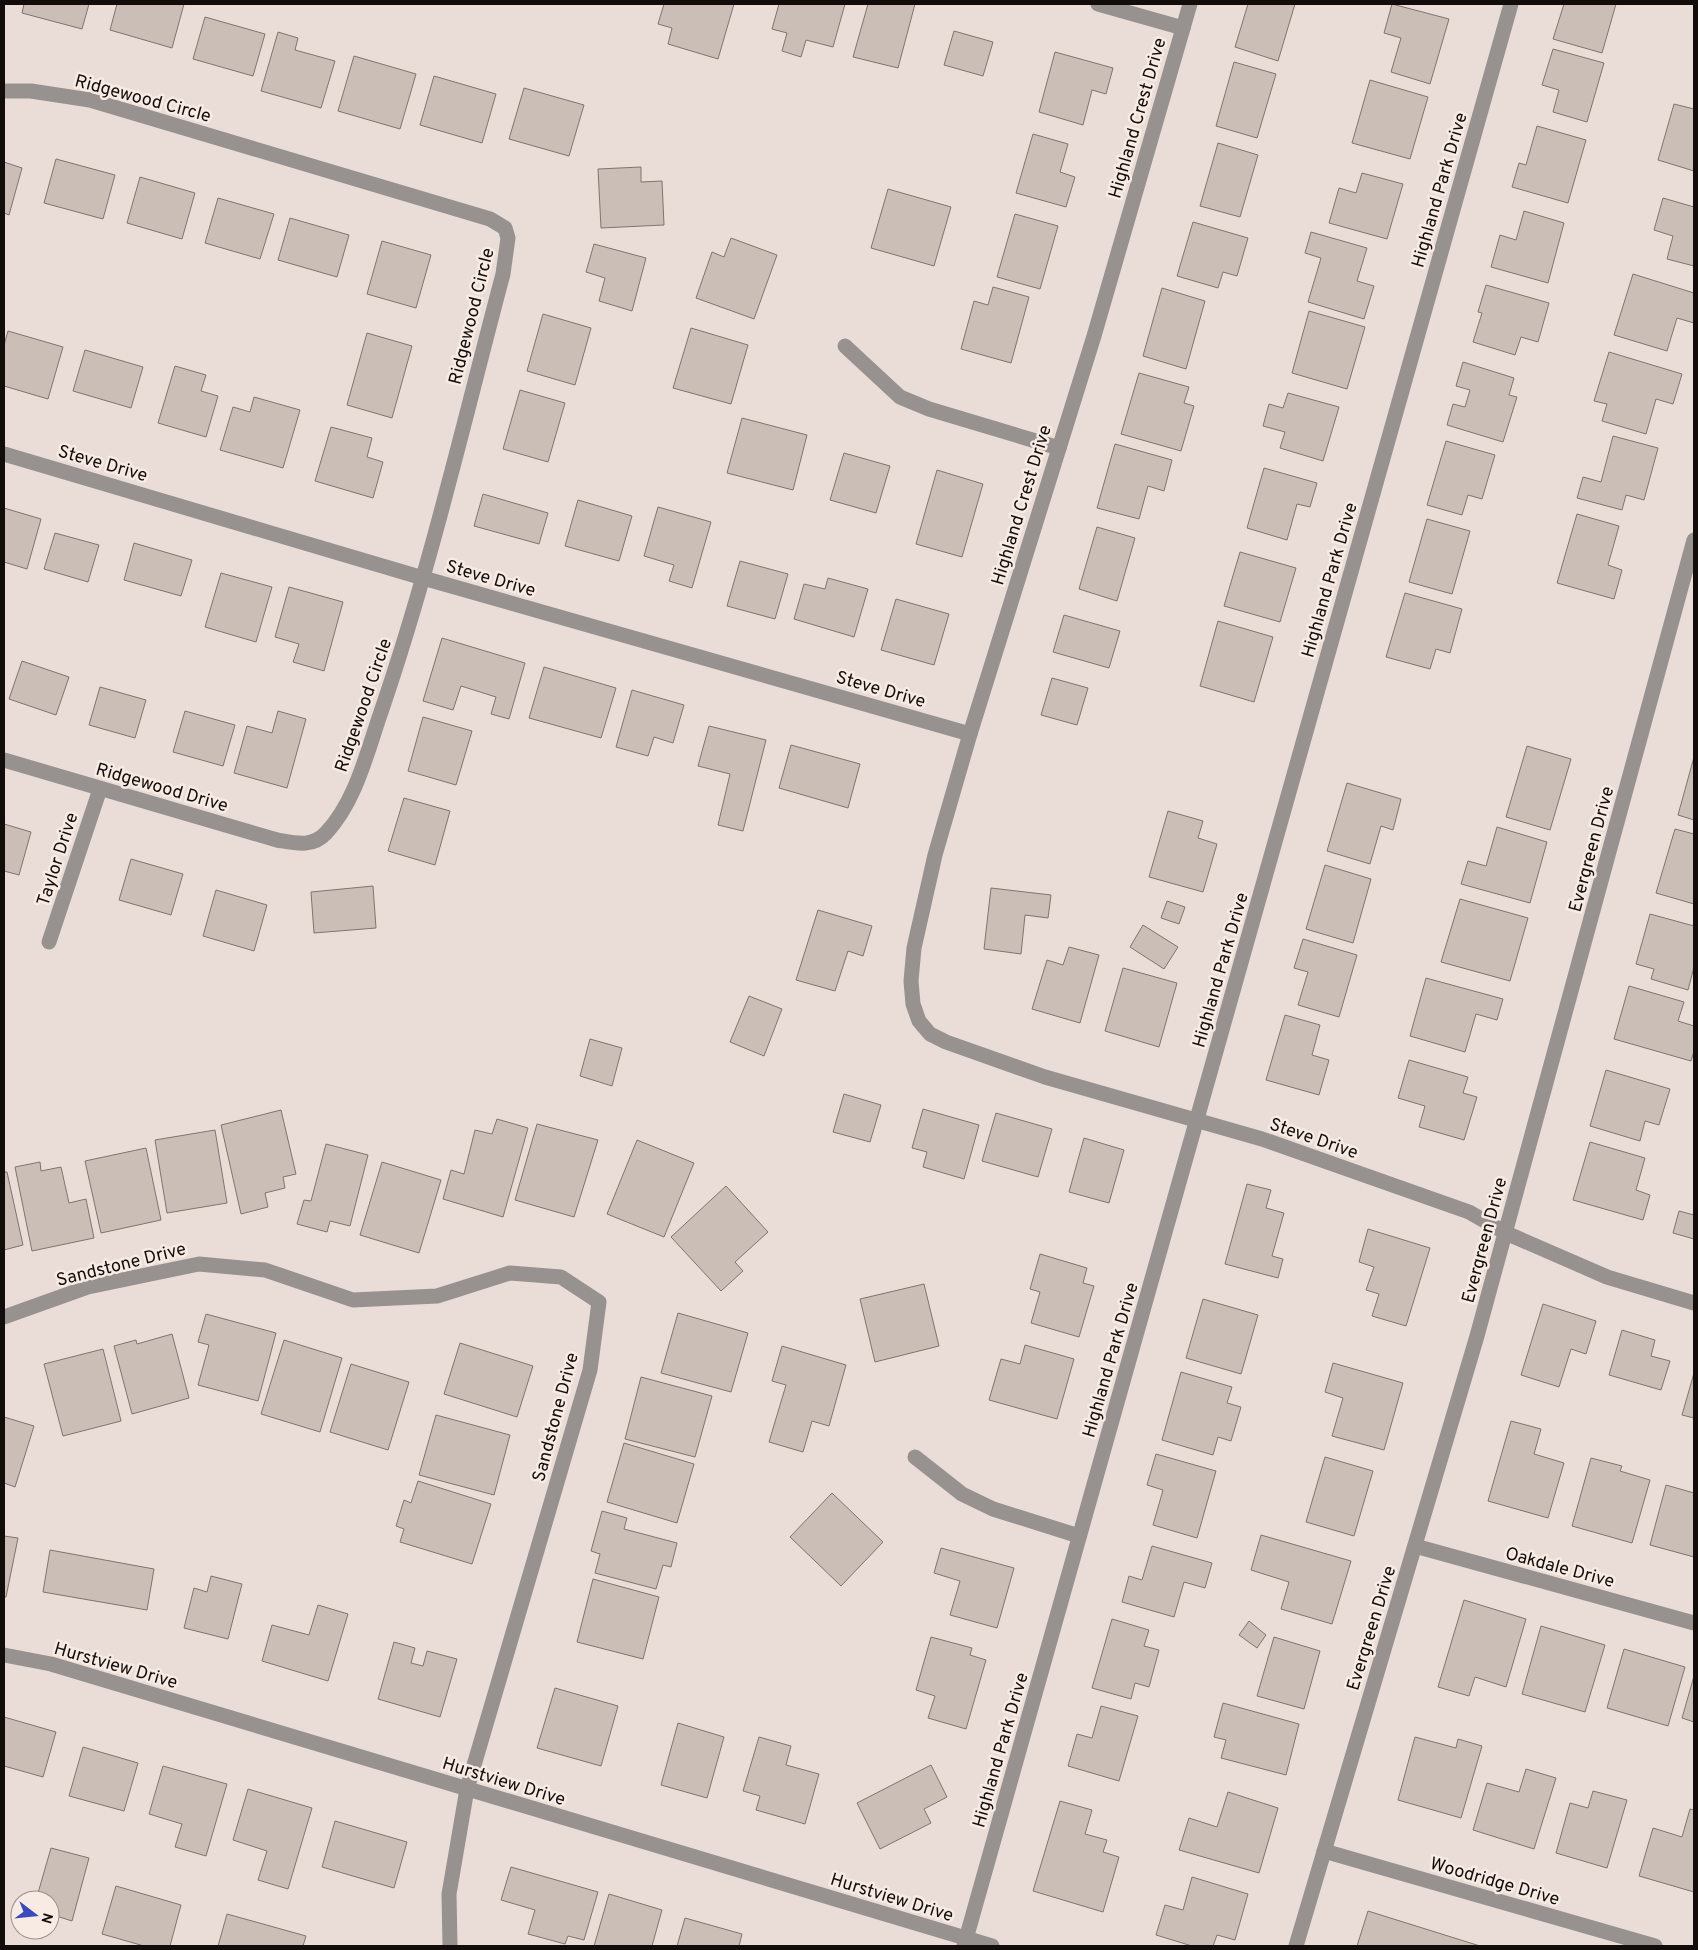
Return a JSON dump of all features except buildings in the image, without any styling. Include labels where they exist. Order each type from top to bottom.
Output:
[{"type":"street","points":[[1098,4],[1183,28]]},
{"type":"street","name":"Highland Crest Drive","points":[[920,1021],[914,1004],[911,981],[914,948],[935,855],[970,734],[1059,448],[1190,4]]},
{"type":"street","name":"Highland Park Drive","points":[[965,1942],[1511,4]]},
{"type":"street","name":"Ridgewood Circle","points":[[4,91],[31,90],[90,100],[490,219],[505,228],[508,238],[503,274],[402,652],[357,781],[338,817],[325,834],[312,843]]},
{"type":"street","points":[[845,346],[900,397],[929,409],[1059,448]]},
{"type":"street","name":"Steve Drive","points":[[4,454],[423,578],[970,734]]},
{"type":"street","name":"Evergreen Drive","points":[[1296,1946],[1506,1233],[1694,540]]},
{"type":"street","name":"Ridgewood Drive","points":[[4,760],[277,840],[303,844],[312,843]]},
{"type":"street","name":"Taylor Drive","points":[[50,942],[100,789]]},
{"type":"street","name":"Steve Drive","points":[[920,1021],[930,1034],[946,1042],[1045,1077],[1262,1139],[1469,1212],[1506,1233],[1607,1277],[1694,1303]]},
{"type":"street","name":"Sandstone Drive","points":[[4,1317],[88,1287],[199,1264],[265,1270],[353,1300],[437,1296],[510,1273],[561,1278],[599,1302],[590,1370],[467,1789]]},
{"type":"street","points":[[915,1457],[962,1494],[993,1509],[1079,1536]]},
{"type":"street","name":"Oakdale Drive","points":[[1415,1546],[1694,1623]]},
{"type":"street","name":"Hurstview Drive","points":[[4,1656],[51,1664],[965,1942],[992,1946]]},
{"type":"street","points":[[450,1946],[448,1894],[467,1789]]},
{"type":"street","name":"Woodridge Drive","points":[[1324,1851],[1655,1946]]}]
